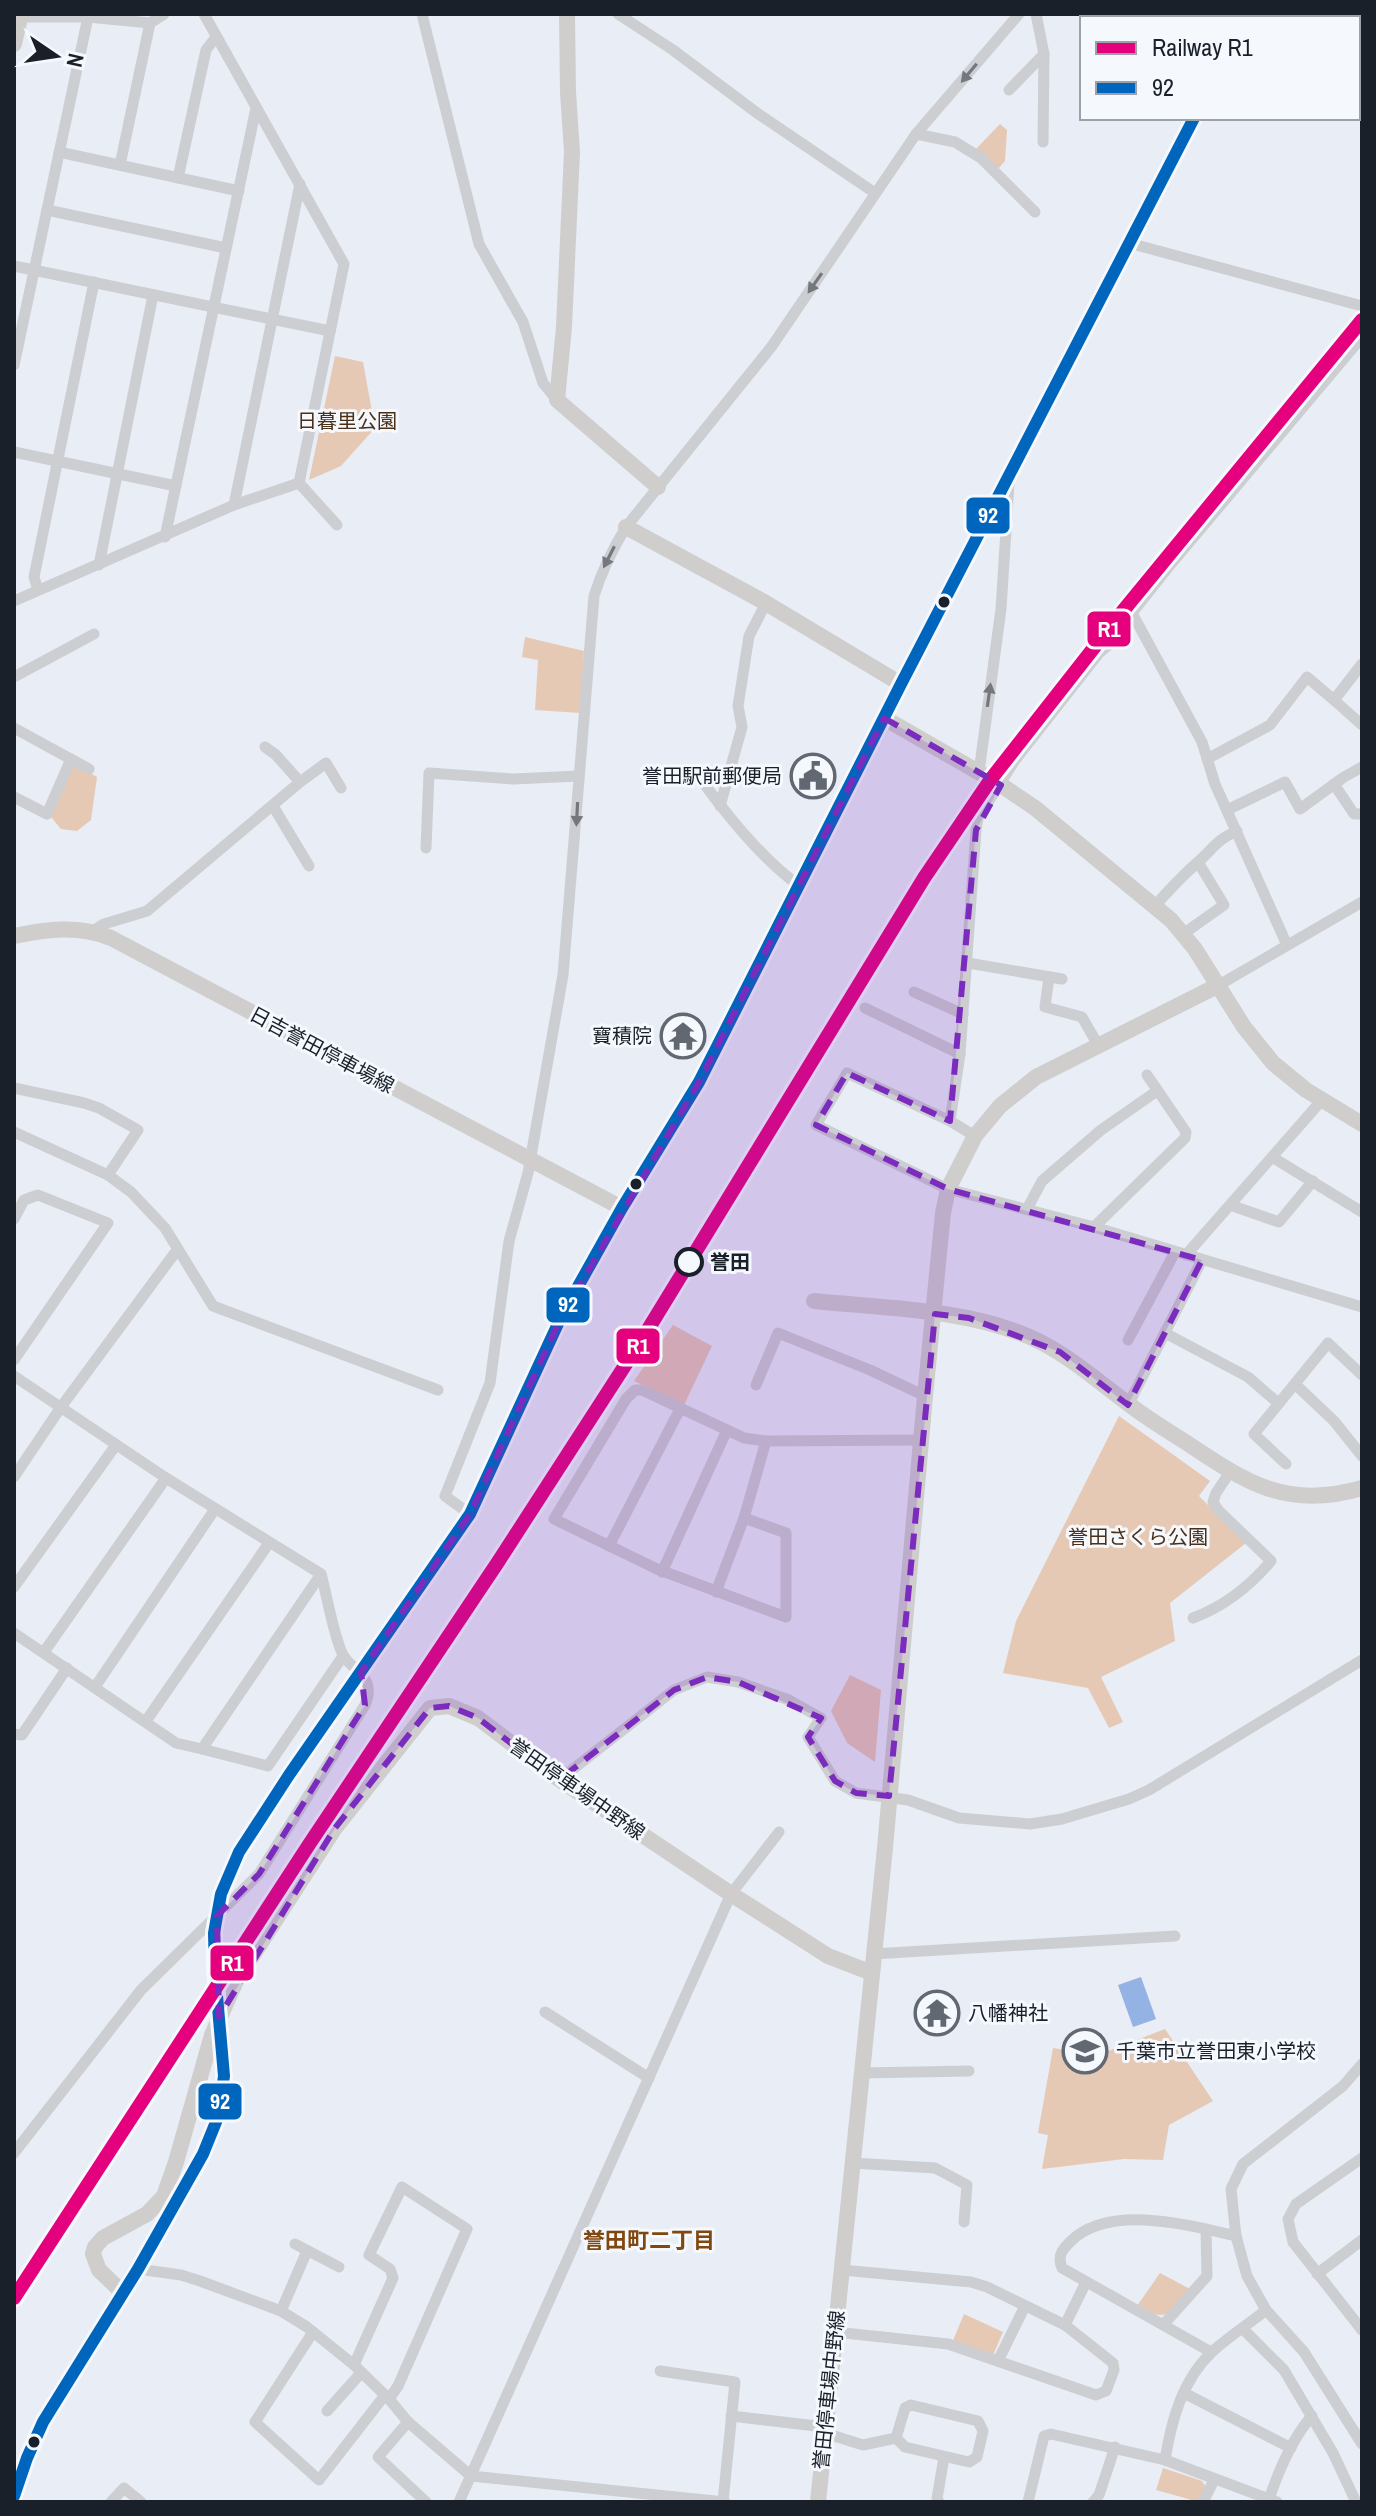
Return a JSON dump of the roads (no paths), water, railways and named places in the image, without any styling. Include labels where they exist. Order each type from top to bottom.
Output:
[{"type":"main road","points":[[14,2496],[43,2422],[138,2269],[203,2154],[218,2117],[224,2076],[214,1933],[221,1894],[239,1852],[281,1786],[470,1514],[562,1315],[622,1208],[699,1082],[1193,120]]},
{"type":"street","points":[[14,44],[18,16],[88,17],[150,23],[164,14]]},
{"type":"street","points":[[204,14],[344,264],[299,483]]},
{"type":"street","points":[[422,14],[479,244],[523,322],[543,383],[557,400],[658,487]]},
{"type":"street","points":[[557,400],[564,327],[572,152],[567,14]]},
{"type":"street","points":[[618,14],[875,193]]},
{"type":"street","points":[[470,1514],[445,1496],[490,1383],[509,1241],[528,1173],[563,975],[594,596],[608,556],[626,527],[772,346],[916,134],[1019,14]]},
{"type":"street","points":[[1036,14],[1044,54],[1043,142]]},
{"type":"street","points":[[14,365],[88,17]]},
{"type":"street","points":[[120,165],[150,23]]},
{"type":"street","points":[[178,178],[206,50],[216,37]]},
{"type":"street","points":[[1009,90],[1044,54]]},
{"type":"street","points":[[165,537],[256,108]]},
{"type":"street","points":[[916,134],[955,142],[981,158],[1035,212]]},
{"type":"street","points":[[59,152],[239,191]]},
{"type":"street","points":[[234,505],[300,184]]},
{"type":"street","points":[[47,210],[226,248]]},
{"type":"street","points":[[1129,243],[1362,306]]},
{"type":"street","points":[[14,266],[330,331]]},
{"type":"street","points":[[38,590],[34,577],[94,282]]},
{"type":"street","points":[[99,565],[153,295]]},
{"type":"street","points":[[950,1121],[960,1054],[978,818],[1015,760],[1099,653],[1118,637],[1132,613],[1166,570],[1362,337]]},
{"type":"street","points":[[14,452],[176,486]]},
{"type":"street","points":[[979,772],[1001,609],[1009,479]]},
{"type":"street","points":[[14,601],[234,505],[299,483]]},
{"type":"street","points":[[299,483],[337,525]]},
{"type":"street","points":[[626,527],[766,603],[901,684]]},
{"type":"street","points":[[720,806],[742,727],[738,706],[749,636],[766,603]]},
{"type":"street","points":[[1132,613],[1202,742],[1215,784],[1287,945]]},
{"type":"street","points":[[14,677],[94,634]]},
{"type":"street","points":[[1334,700],[1362,664]]},
{"type":"street","points":[[1207,759],[1270,725],[1307,677],[1362,725]]},
{"type":"street","points":[[884,718],[1035,808],[1171,920],[1266,1056],[1306,1090],[1362,1124]]},
{"type":"street","points":[[14,728],[89,769]]},
{"type":"street","points":[[265,747],[300,782]]},
{"type":"street","points":[[14,797],[47,814],[71,759]]},
{"type":"street","points":[[93,931],[104,924],[147,911],[326,763],[341,788]]},
{"type":"street","points":[[1227,810],[1285,782],[1300,809],[1362,767]]},
{"type":"street","points":[[426,848],[429,773],[513,779],[579,776]]},
{"type":"street","points":[[1334,784],[1354,814],[1362,814]]},
{"type":"street","points":[[705,785],[720,806],[798,885]]},
{"type":"street","points":[[273,806],[309,866]]},
{"type":"street","points":[[1154,907],[1221,838],[1237,831]]},
{"type":"street","points":[[1183,934],[1224,905],[1198,862]]},
{"type":"street","points":[[872,1973],[925,1396],[948,1189],[975,1136],[1000,1106],[1036,1077],[1219,985],[1362,902]]},
{"type":"street","name":"日吉誉田停車場線","points":[[14,936],[53,929],[93,931],[622,1208]]},
{"type":"street","points":[[968,963],[1055,978],[1045,1007],[1082,1017],[1098,1045]]},
{"type":"street","points":[[914,992],[963,1014]]},
{"type":"street","points":[[865,1008],[960,1054]]},
{"type":"street","points":[[975,1136],[950,1121],[847,1073],[816,1125],[948,1189],[1094,1227],[1362,1307]]},
{"type":"street","points":[[1094,1227],[1185,1138],[1186,1132],[1147,1075]]},
{"type":"street","points":[[14,1088],[99,1108],[138,1130],[108,1175]]},
{"type":"street","points":[[1027,1209],[1042,1181],[1101,1130],[1157,1091]]},
{"type":"street","points":[[1128,1340],[1180,1253],[1230,1205],[1322,1100]]},
{"type":"street","points":[[14,1132],[108,1175],[148,1209],[165,1228],[213,1306],[438,1390]]},
{"type":"street","points":[[1272,1157],[1362,1212]]},
{"type":"street","points":[[1230,1205],[1279,1222],[1313,1181]]},
{"type":"street","points":[[14,1219],[24,1200],[38,1195],[108,1223],[14,1360]]},
{"type":"street","points":[[14,1477],[61,1407],[177,1250]]},
{"type":"street","points":[[1128,1405],[1202,1260]]},
{"type":"street","points":[[814,1301],[969,1318],[1029,1336],[1082,1367],[1128,1405],[1230,1472],[1260,1487],[1286,1495],[1311,1496],[1362,1488]]},
{"type":"street","points":[[756,1385],[778,1333],[925,1396]]},
{"type":"street","points":[[1165,1333],[1248,1377],[1278,1403]]},
{"type":"street","points":[[1286,1464],[1254,1434],[1328,1343],[1362,1375]]},
{"type":"street","points":[[14,1376],[166,1478],[321,1574],[343,1656],[361,1672],[368,1690],[365,1705],[259,1874],[141,1990],[14,2153]]},
{"type":"street","points":[[1296,1385],[1334,1421],[1362,1456]]},
{"type":"street","points":[[744,1518],[786,1533],[786,1617],[662,1572],[554,1519],[626,1399],[635,1390],[642,1390],[744,1438],[766,1441],[921,1440]]},
{"type":"street","points":[[609,1546],[680,1409]]},
{"type":"street","points":[[662,1572],[727,1430]]},
{"type":"street","points":[[716,1592],[744,1518],[766,1441]]},
{"type":"street","points":[[14,1587],[116,1445]]},
{"type":"street","points":[[1193,1618],[1236,1595],[1254,1581],[1271,1561],[1213,1502],[1230,1472]]},
{"type":"street","points":[[44,1652],[166,1478]]},
{"type":"street","points":[[95,1687],[215,1509]]},
{"type":"street","points":[[146,1721],[269,1543]]},
{"type":"street","points":[[202,1749],[321,1574]]},
{"type":"street","points":[[14,1634],[176,1743],[268,1766],[343,1656]]},
{"type":"street","points":[[559,1780],[674,1690],[707,1677],[738,1682],[789,1700],[821,1718],[808,1737],[835,1781],[856,1793],[889,1796],[959,1818],[1030,1824],[1062,1819],[1149,1790],[1362,1660]]},
{"type":"street","points":[[14,1734],[22,1735],[67,1668]]},
{"type":"street","name":"誉田停車場中野線","points":[[123,2293],[99,2270],[93,2254],[95,2247],[103,2238],[147,2214],[164,2196],[212,2035],[236,1981],[335,1828],[422,1717],[430,1708],[439,1706],[461,1710],[498,1733],[559,1780],[731,1894],[828,1956],[872,1973],[818,2502]]},
{"type":"street","points":[[459,2502],[731,1894],[779,1832]]},
{"type":"street","points":[[873,1954],[1175,1936]]},
{"type":"street","points":[[545,2012],[649,2078]]},
{"type":"street","points":[[1362,2064],[1343,2086],[1243,2164],[1231,2189],[1236,2236],[1247,2276],[1266,2310],[1304,2352],[1362,2444]]},
{"type":"street","points":[[862,2073],[969,2071]]},
{"type":"street","points":[[1360,2325],[1293,2242],[1289,2230],[1290,2212],[1296,2204],[1362,2158]]},
{"type":"street","points":[[853,2163],[935,2168],[967,2185],[964,2222]]},
{"type":"street","points":[[313,2332],[255,2422],[319,2480],[398,2386],[467,2229],[402,2187],[369,2255],[390,2269],[393,2278],[357,2369],[327,2411]]},
{"type":"street","points":[[1211,2352],[1062,2268],[1059,2261],[1062,2250],[1080,2231],[1129,2218],[1156,2220],[1236,2236]]},
{"type":"street","points":[[1163,2325],[1207,2276],[1206,2229]]},
{"type":"street","points":[[1317,2274],[1362,2240]]},
{"type":"street","points":[[295,2244],[339,2267]]},
{"type":"street","points":[[281,2311],[307,2251]]},
{"type":"street","points":[[138,2269],[181,2275],[281,2311],[313,2332],[357,2369],[408,2422],[471,2476],[724,2502],[735,2382],[660,2371]]},
{"type":"street","points":[[835,2332],[948,2344],[1096,2395],[1106,2391],[1114,2370],[1113,2363],[1065,2325],[987,2287],[971,2282],[842,2270]]},
{"type":"street","points":[[1065,2325],[1086,2282]]},
{"type":"street","points":[[998,2361],[1025,2306]]},
{"type":"street","points":[[1165,2460],[1171,2421],[1196,2370],[1211,2352],[1266,2310]]},
{"type":"street","points":[[1243,2329],[1284,2370],[1333,2453],[1356,2502]]},
{"type":"street","points":[[1184,2393],[1291,2448]]},
{"type":"street","points":[[911,2405],[978,2421],[983,2431],[977,2457],[969,2462],[905,2447],[896,2438],[905,2408],[911,2405]]},
{"type":"street","points":[[731,2416],[825,2430],[863,2445],[896,2438]]},
{"type":"street","points":[[1028,2502],[1044,2436],[1051,2434],[1165,2460],[1273,2500],[1291,2448],[1312,2416]]},
{"type":"street","points":[[408,2422],[378,2457],[426,2502]]},
{"type":"street","points":[[1093,2502],[1099,2495],[1115,2447]]},
{"type":"street","points":[[939,2502],[944,2457]]},
{"type":"street","points":[[1203,2502],[1214,2480]]},
{"type":"street","points":[[111,2502],[124,2488],[141,2502]]},
{"type":"water","points":[[1141,1977],[1156,2019],[1133,2027],[1118,1985]]},
{"type":"rail line","name":"R1","points":[[14,2298],[644,1336],[924,878],[991,779],[1118,617],[1362,320]]},
{"type":"place","name":"誉田駅前郵便局","points":[[813,776]]},
{"type":"place","name":"寶積院","points":[[683,1036]]},
{"type":"place","name":"誉田","points":[[689,1262]]},
{"type":"place","name":"八幡神社","points":[[937,2013]]},
{"type":"place","name":"千葉市立誉田東小学校","points":[[1085,2051]]},
{"type":"district","name":"誉田町二丁目","points":[[649,2240]]},
{"type":"park label","name":"日暮里公園","points":[[347,421]]},
{"type":"park label","name":"誉田さくら公園","points":[[1138,1537]]}]
